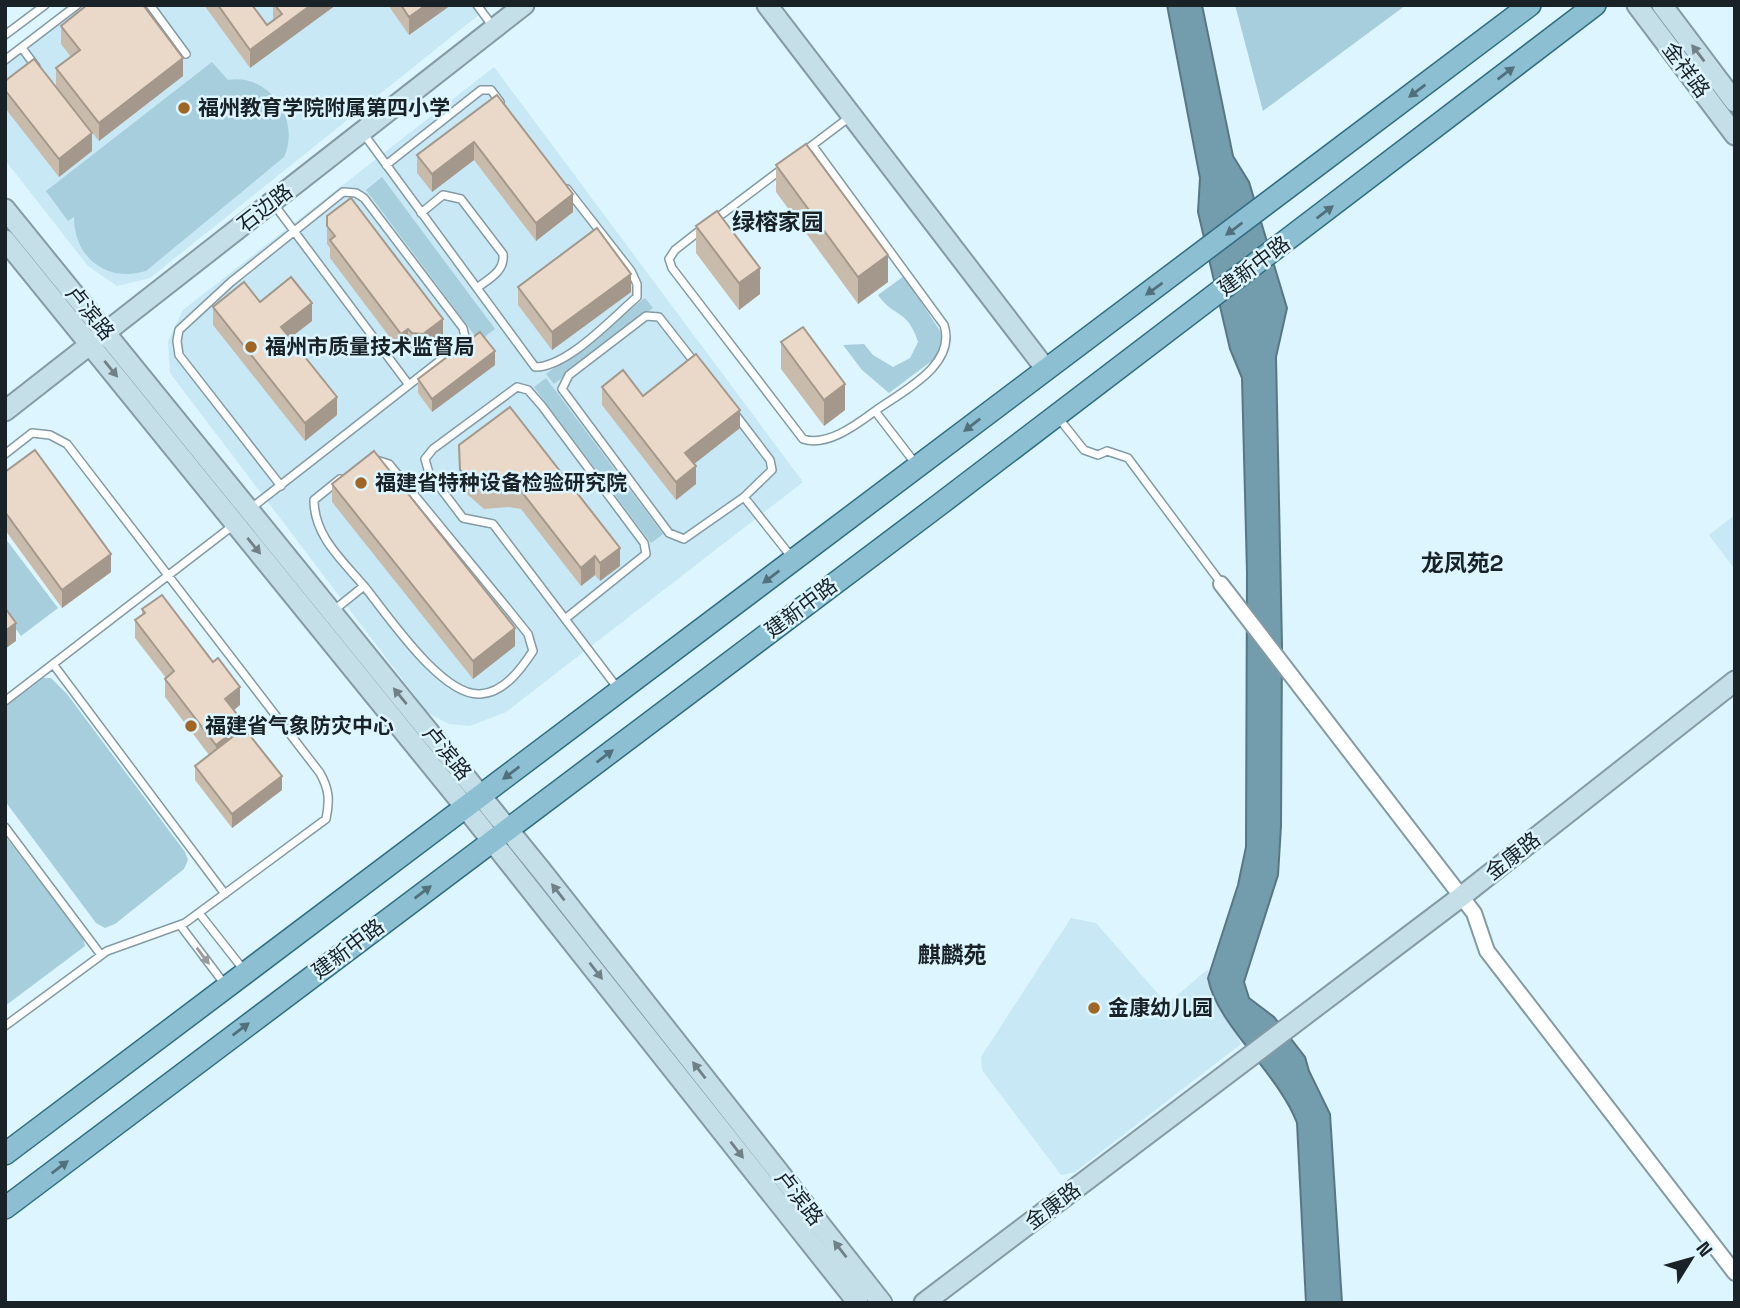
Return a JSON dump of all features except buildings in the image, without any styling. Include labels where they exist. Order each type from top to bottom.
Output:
[{"type":"main road","points":[[767,5],[1045,368]]},
{"type":"main road","name":"建新中路","points":[[5,1154],[1530,5]]},
{"type":"main road","name":"建新中路","points":[[5,1208],[1057,416],[1595,5]]},
{"type":"main road","name":"金祥路","points":[[1637,5],[1735,135]]},
{"type":"main road","name":"金祥路","points":[[1662,5],[1735,102]]},
{"type":"main road","name":"石边路","points":[[5,411],[519,7]]},
{"type":"main road","name":"卢滨路","points":[[5,209],[99,339],[243,517],[332,612],[473,801],[882,1303]]},
{"type":"main road","points":[[5,240],[99,339]]},
{"type":"main road","points":[[243,517],[473,801]]},
{"type":"main road","name":"金康路","points":[[924,1303],[1462,896],[1735,681]]},
{"type":"main road","points":[[500,834],[858,1303]]},
{"type":"street","points":[[1222,584],[1474,912],[1487,951],[1735,1273]]},
{"type":"lane","points":[[5,35],[45,5]]},
{"type":"lane","points":[[5,60],[77,5]]},
{"type":"lane","points":[[150,5],[186,54]]},
{"type":"lane","points":[[477,5],[494,28]]},
{"type":"lane","points":[[22,48],[46,80]]},
{"type":"lane","points":[[386,165],[481,89],[491,90],[507,111]]},
{"type":"lane","points":[[813,146],[944,325],[948,337],[942,360],[860,422],[813,443],[803,439],[672,268],[669,259],[675,250],[852,116]]},
{"type":"lane","points":[[362,132],[535,367],[549,367],[567,356],[637,297],[637,284],[631,271],[565,186]]},
{"type":"lane","points":[[5,701],[243,517],[460,345],[465,337],[463,328],[364,198],[356,193],[343,192],[179,330],[179,355],[281,486]]},
{"type":"lane","points":[[421,213],[443,195],[461,199],[503,254],[504,263],[500,270],[477,288]]},
{"type":"lane","points":[[273,202],[409,384]]},
{"type":"lane","points":[[700,370],[655,315],[646,316],[569,375],[563,382],[562,389],[669,533],[684,539],[694,535],[744,497],[772,470],[770,460],[725,401]]},
{"type":"lane","points":[[565,619],[642,560],[646,554],[644,543],[542,406],[528,390],[517,387],[433,449],[425,459],[429,473],[463,518],[493,524],[619,691]]},
{"type":"lane","points":[[875,411],[918,467]]},
{"type":"lane","points":[[1057,416],[1084,450],[1098,455],[1107,450],[1129,458],[1222,584]]},
{"type":"lane","points":[[5,454],[32,433],[50,435],[67,444],[169,573],[328,787],[330,803],[326,819],[199,913],[180,925],[102,955],[5,1026]]},
{"type":"lane","points":[[346,475],[314,500],[314,517],[327,541],[426,661],[464,691],[480,694],[496,690],[521,668],[533,651],[528,634],[389,464],[368,458],[362,462]]},
{"type":"lane","points":[[744,497],[793,560]]},
{"type":"lane","points":[[332,612],[364,586]]},
{"type":"lane","points":[[53,664],[225,894]]},
{"type":"lane","points":[[5,827],[102,955]]},
{"type":"lane","points":[[199,913],[246,973]]},
{"type":"lane","points":[[180,925],[227,987]]},
{"type":"shaded area","name":"福州教育学院附属第四小学","points":[[71,5],[491,5],[150,278],[117,286],[88,266],[5,160],[5,55]]},
{"type":"shaded area","points":[[1167,5],[1202,5],[1233,156],[1249,182],[1287,308],[1276,357],[1282,645],[1281,826],[1278,875],[1244,982],[1249,998],[1274,1017],[1305,1057],[1330,1114],[1342,1303],[1306,1303],[1297,1123],[1277,1086],[1223,1013],[1213,995],[1208,978],[1238,885],[1246,847],[1247,572],[1242,378],[1230,349],[1198,212],[1200,178]]},
{"type":"shaded area","points":[[1235,5],[1406,5],[1263,111]]},
{"type":"shaded area","points":[[212,62],[228,80],[257,84],[278,102],[288,128],[284,157],[146,271],[132,274],[106,270],[86,255],[75,232],[74,217],[68,221],[46,191]]},
{"type":"shaded area","points":[[494,67],[803,482],[506,712],[470,726],[449,724],[428,713],[170,373],[168,341],[183,310]]},
{"type":"shaded area","points":[[382,177],[495,329],[479,341],[366,190]]},
{"type":"shaded area","points":[[904,276],[944,337],[937,357],[889,393],[862,370],[843,345],[864,344],[873,355],[893,367],[910,358],[918,342],[914,331],[905,319],[878,295]]},
{"type":"shaded area","points":[[645,298],[653,308],[554,384],[546,374]]},
{"type":"shaded area","points":[[546,378],[663,534],[651,543],[534,387]]},
{"type":"shaded area","points":[[1735,515],[1735,570],[1709,535]]},
{"type":"shaded area","points":[[5,538],[58,608],[21,636],[5,614]]},
{"type":"shaded area","points":[[43,678],[51,678],[67,694],[185,852],[188,860],[184,869],[115,924],[105,928],[96,923],[5,801],[5,707]]},
{"type":"shaded area","points":[[5,836],[83,938],[85,946],[5,1006]]},
{"type":"shaded area","points":[[1071,918],[1096,923],[1167,1004],[1207,970],[1241,1044],[1075,1172],[1061,1175],[982,1070],[981,1057]]},
{"type":"place","name":"福州教育学院附属第四小学","points":[[184,108]]},
{"type":"place","name":"福州市质量技术监督局","points":[[251,347]]},
{"type":"place","name":"福建省特种设备检验研究院","points":[[361,483]]},
{"type":"place","name":"福建省气象防灾中心","points":[[191,726]]},
{"type":"place","name":"金康幼儿园","points":[[1094,1008]]},
{"type":"district","name":"绿榕家园","points":[[778,222]]},
{"type":"district","name":"龙凤苑2","points":[[1462,563]]},
{"type":"district","name":"麒麟苑","points":[[952,955]]}]
